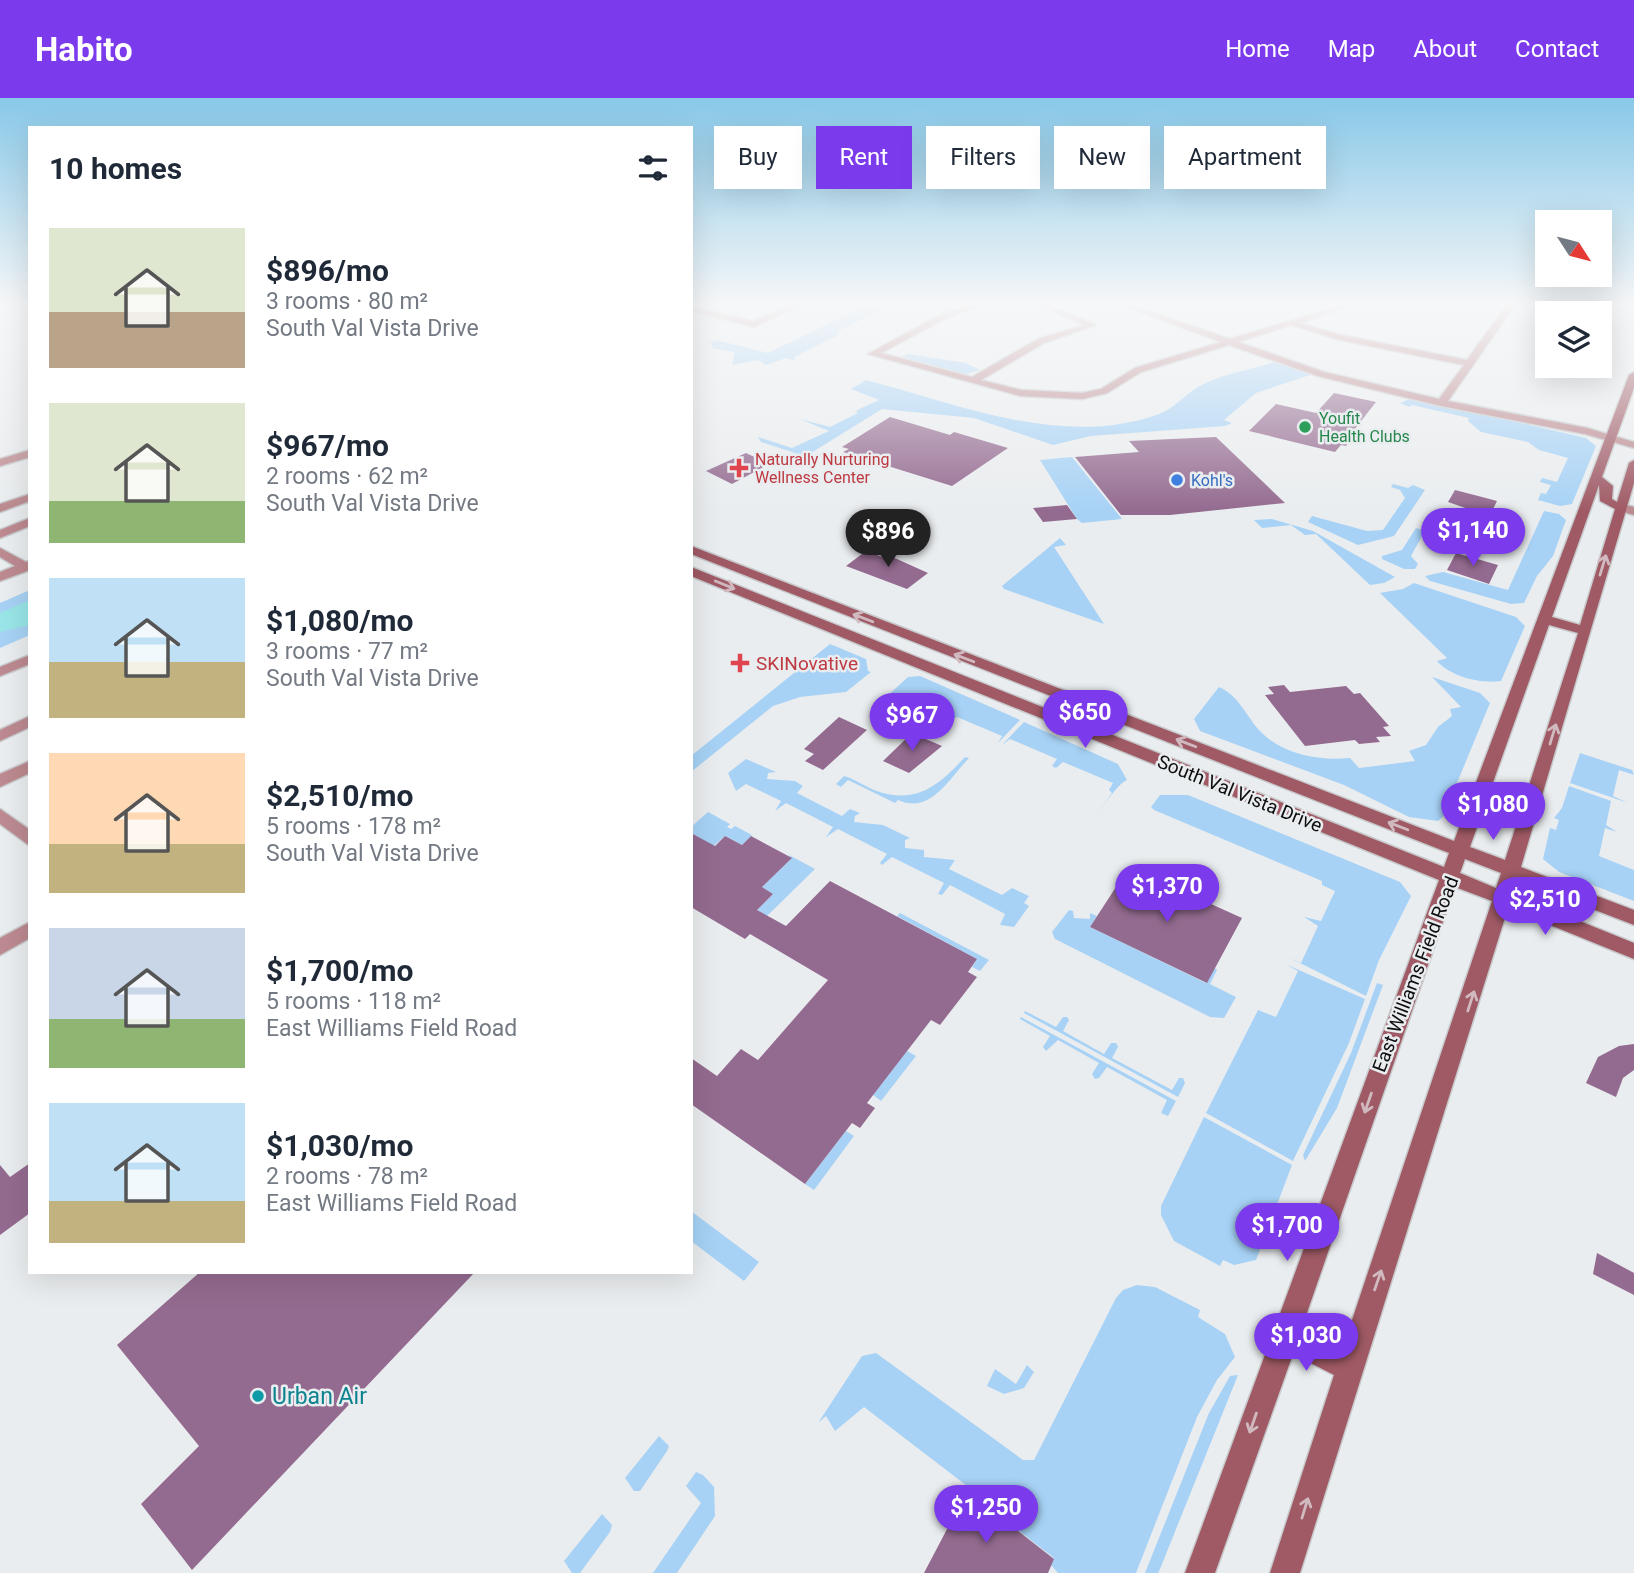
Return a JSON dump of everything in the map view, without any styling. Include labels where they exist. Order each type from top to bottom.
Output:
[{"type":"main road","name":"East Williams Field Road","points":[[1200,1573],[1634,375]]},
{"type":"main road","points":[[1285,1573],[1349,1368],[1503,899],[1583,630],[1628,509],[1634,463]]},
{"type":"main road","points":[[1597,478],[1607,486],[1606,501],[1628,509]]},
{"type":"main road","name":"South Val Vista Drive","points":[[693,551],[1634,918]]},
{"type":"main road","name":"South Val Vista Drive","points":[[693,572],[1634,951]]},
{"type":"main road","points":[[1545,619],[1583,630]]},
{"type":"main road","points":[[908,659],[927,643]]},
{"type":"main road","points":[[1284,1335],[1349,1368]]},
{"type":"street","points":[[950,374],[1021,393],[1054,397],[1104,391],[1132,374]]},
{"type":"street","points":[[974,380],[985,374]]},
{"type":"street","points":[[1320,374],[1585,437],[1634,445]]},
{"type":"street","points":[[1441,402],[1462,374]]},
{"type":"street","points":[[0,463],[28,454]]},
{"type":"street","points":[[0,491],[24,500]]},
{"type":"street","points":[[0,508],[24,500]]},
{"type":"street","points":[[0,534],[28,523]]},
{"type":"street","points":[[0,552],[27,566]]},
{"type":"street","points":[[0,577],[27,566]]},
{"type":"street","points":[[0,672],[28,660]]},
{"type":"street","points":[[0,736],[28,722]]},
{"type":"street","points":[[0,781],[28,767]]},
{"type":"street","points":[[0,815],[28,838]]},
{"type":"street","points":[[0,947],[28,930]]},
{"type":"shaded area","points":[[1313,374],[1256,393],[1224,420],[1232,423],[1225,426],[1091,436],[1053,445],[974,418],[882,409],[811,453],[801,455],[761,442],[758,437],[792,448],[829,431],[800,419],[830,427],[858,413],[855,411],[879,400],[851,389],[866,380],[1011,419],[1086,427],[1123,424],[1159,414],[1193,390],[1225,375]]},
{"type":"shaded area","points":[[1412,398],[1586,438],[1596,446],[1572,504],[1560,506],[1538,500],[1541,493],[1546,494],[1551,485],[1540,482],[1542,478],[1557,482],[1568,458],[1539,450],[1528,442],[1481,432],[1468,421],[1469,418],[1400,403]]},
{"type":"shaded area","points":[[1072,457],[1122,519],[1082,523],[1077,519],[1040,460]]},
{"type":"shaded area","points":[[1393,484],[1408,488],[1413,485],[1425,490],[1394,536],[1358,545],[1308,522],[1312,516],[1367,531],[1383,530],[1405,498],[1400,490],[1391,487]]},
{"type":"shaded area","points":[[1544,511],[1559,514],[1566,520],[1553,556],[1537,576],[1524,603],[1511,604],[1430,581],[1425,576],[1443,572],[1508,590]]},
{"type":"shaded area","points":[[1272,519],[1313,531],[1395,577],[1384,583],[1370,585],[1316,534],[1305,535],[1291,525],[1262,528],[1254,520]]},
{"type":"shaded area","points":[[1416,528],[1433,533],[1422,536],[1411,556],[1418,564],[1415,569],[1404,569],[1382,559],[1382,556],[1402,550]]},
{"type":"shaded area","points":[[1060,538],[1066,545],[1054,547],[1104,624],[1004,589],[1002,586]]},
{"type":"shaded area","points":[[1414,583],[1516,617],[1525,626],[1501,681],[1467,678],[1443,667],[1437,661],[1447,658],[1380,593],[1403,589]]},
{"type":"shaded area","points":[[28,591],[28,636],[0,648],[0,603]]},
{"type":"shaded area","points":[[28,601],[28,625],[0,632],[0,613]]},
{"type":"shaded area","points":[[830,644],[866,659],[868,671],[871,672],[846,692],[800,697],[773,706],[693,770],[693,754]]},
{"type":"shaded area","points":[[920,676],[1020,720],[998,743],[1002,736],[957,717],[947,722],[951,714],[929,705],[921,711],[919,709],[924,703],[903,694],[883,707],[887,702],[884,699],[908,677]]},
{"type":"shaded area","points":[[1432,677],[1480,693],[1490,703],[1443,817],[1438,821],[1409,817],[1344,785],[1200,731],[1194,719],[1219,687],[1237,700],[1268,739],[1290,751],[1314,757],[1350,758],[1359,768],[1415,761],[1409,751],[1426,745],[1438,727],[1452,716],[1450,709],[1461,707]]},
{"type":"shaded area","points":[[1024,722],[1118,764],[1127,780],[1114,792],[1093,820],[1112,793],[1109,790],[1113,783],[1063,762],[1056,768],[1052,766],[1057,759],[1010,739],[1002,745]]},
{"type":"shaded area","points":[[1580,753],[1632,770],[1634,775],[1619,770],[1613,796],[1628,803],[1570,783]]},
{"type":"shaded area","points":[[965,757],[969,758],[946,784],[920,803],[898,800],[895,803],[848,780],[841,787],[836,784],[844,776],[889,794],[914,794],[936,784]]},
{"type":"shaded area","points":[[746,759],[776,772],[768,773],[767,779],[795,781],[803,786],[797,793],[842,816],[850,809],[860,813],[855,816],[854,822],[883,825],[910,838],[905,840],[905,848],[924,850],[924,857],[955,860],[949,869],[1002,895],[1012,888],[1029,896],[1024,903],[1029,906],[1014,927],[1000,925],[1005,914],[950,885],[942,895],[938,894],[944,883],[892,857],[882,865],[880,863],[887,854],[838,829],[826,837],[833,827],[786,803],[775,811],[781,801],[746,784],[736,791],[728,773]]},
{"type":"shaded area","points":[[1569,786],[1611,801],[1606,825],[1617,832],[1605,828],[1599,856],[1634,870],[1634,901],[1559,872],[1543,859],[1550,828],[1556,830],[1559,820],[1554,818],[1562,808]]},
{"type":"shaded area","points":[[1160,795],[1188,795],[1400,882],[1411,896],[1379,960],[1366,996],[1288,957],[1301,963],[1318,926],[1304,917],[1321,921],[1335,891],[1322,885],[1322,881],[1154,810],[1151,807]]},
{"type":"shaded area","points":[[708,812],[730,824],[727,827],[731,829],[735,826],[752,835],[742,845],[725,836],[710,849],[694,841],[698,837],[693,834],[693,825]]},
{"type":"shaded area","points":[[789,855],[815,869],[767,916],[757,910],[773,894],[762,887],[791,859]]},
{"type":"shaded area","points":[[1069,910],[1073,911],[1074,918],[1090,919],[1090,913],[1097,916],[1090,927],[1206,983],[1215,968],[1217,970],[1210,984],[1236,997],[1224,1018],[1210,1017],[1055,939],[1052,932]]},
{"type":"shaded area","points":[[900,913],[989,960],[980,971],[972,967],[977,959],[897,916]]},
{"type":"shaded area","points":[[1285,964],[1365,999],[1349,1043],[1293,1161],[1206,1113],[1258,1010],[1276,1017],[1298,971]]},
{"type":"shaded area","points":[[1377,983],[1383,985],[1337,1108],[1305,1161],[1303,1155],[1351,1053]]},
{"type":"shaded area","points":[[1025,1011],[1056,1027],[1063,1017],[1067,1017],[1069,1020],[1063,1031],[1104,1054],[1111,1043],[1116,1043],[1118,1047],[1112,1058],[1172,1090],[1179,1078],[1183,1078],[1185,1083],[1178,1097],[1024,1013]]},
{"type":"shaded area","points":[[1021,1017],[1176,1101],[1168,1116],[1161,1113],[1167,1100],[1107,1067],[1099,1078],[1095,1079],[1092,1074],[1099,1063],[1058,1040],[1046,1051],[1043,1047],[1050,1036],[1020,1019]]},
{"type":"shaded area","points":[[907,1051],[916,1056],[881,1101],[873,1095]]},
{"type":"shaded area","points":[[1204,1117],[1292,1165],[1256,1260],[1234,1265],[1223,1260],[1220,1266],[1174,1241],[1161,1215],[1161,1206]]},
{"type":"shaded area","points":[[846,1131],[854,1136],[814,1190],[805,1184]]},
{"type":"shaded area","points":[[693,1212],[759,1262],[744,1281],[693,1243]]},
{"type":"shaded area","points":[[1137,1285],[1155,1287],[1200,1310],[1198,1317],[1225,1334],[1235,1357],[1217,1380],[1197,1417],[1136,1573],[1058,1573],[1051,1565],[1054,1558],[987,1506],[988,1502],[864,1407],[835,1431],[826,1416],[818,1423],[862,1356],[876,1353],[1023,1460],[1034,1460],[1116,1298],[1123,1290]]},
{"type":"shaded area","points":[[1027,1365],[1034,1372],[1024,1388],[1004,1394],[987,1386],[995,1369],[1016,1384]]},
{"type":"shaded area","points":[[1238,1375],[1160,1569],[1158,1573],[1145,1573],[1209,1413],[1230,1376]]},
{"type":"shaded area","points":[[659,1436],[669,1446],[667,1451],[640,1491],[634,1491],[625,1478]]},
{"type":"shaded area","points":[[696,1472],[703,1475],[714,1487],[715,1516],[677,1573],[653,1573],[701,1503],[686,1486]]},
{"type":"shaded area","points":[[602,1514],[612,1525],[610,1532],[580,1573],[572,1573],[564,1561]]},
{"type":"building","name":"Youfit Health Clubs","points":[[1334,393],[1376,402],[1354,430],[1359,431],[1346,446],[1341,445],[1335,452],[1249,431],[1276,404],[1316,413]]},
{"type":"building","points":[[890,417],[950,435],[954,432],[1008,448],[952,486],[843,452],[849,449],[842,447]]},
{"type":"building","name":"Kohl's","points":[[1216,437],[1285,503],[1170,515],[1121,515],[1075,457],[1139,452],[1129,441]]},
{"type":"building","name":"Naturally Nurturing Wellness Center","points":[[746,453],[769,464],[732,484],[706,471]]},
{"type":"building","points":[[1455,490],[1497,501],[1491,513],[1477,512],[1448,502]]},
{"type":"building","points":[[1067,505],[1077,519],[1043,522],[1033,508]]},
{"type":"building","points":[[866,551],[885,558],[888,555],[928,573],[907,589],[846,566]]},
{"type":"building","points":[[1456,553],[1498,565],[1489,584],[1447,570]]},
{"type":"building","points":[[1284,685],[1290,692],[1346,686],[1354,694],[1360,693],[1389,726],[1383,727],[1391,736],[1376,737],[1380,742],[1359,744],[1355,740],[1305,746],[1265,695],[1274,694],[1268,687]]},
{"type":"building","points":[[839,717],[867,730],[823,770],[805,761],[814,754],[804,749]]},
{"type":"building","points":[[912,733],[942,746],[909,773],[883,761]]},
{"type":"building","points":[[693,834],[715,846],[725,836],[742,845],[751,836],[792,858],[762,887],[773,894],[757,910],[786,926],[830,881],[977,959],[968,972],[977,977],[940,1025],[931,1020],[867,1103],[875,1108],[860,1128],[852,1123],[805,1184],[693,1105],[693,1059],[717,1076],[741,1049],[758,1060],[828,980],[750,934],[745,939],[693,908]]},
{"type":"building","points":[[1129,867],[1242,918],[1207,983],[1090,927]]},
{"type":"building","points":[[1634,1044],[1634,1070],[1623,1078],[1616,1097],[1586,1083],[1598,1057],[1619,1046]]},
{"type":"building","points":[[28,1164],[28,1214],[0,1235],[0,1165],[10,1177]]},
{"type":"building","points":[[1597,1253],[1634,1273],[1634,1295],[1593,1274]]},
{"type":"building","name":"Urban Air","points":[[198,1274],[473,1274],[192,1570],[141,1504],[199,1446],[117,1345]]},
{"type":"building","points":[[967,1491],[1054,1559],[1048,1573],[924,1573]]},
{"type":"place","name":"Youfit Health Clubs","points":[[1305,427]]},
{"type":"place","name":"Naturally Nurturing Wellness Center","points":[[739,468]]},
{"type":"place","name":"Kohl's","points":[[1177,480]]},
{"type":"place","name":"SKINovative","points":[[740,663]]},
{"type":"place","name":"Urban Air","points":[[258,1396]]}]
